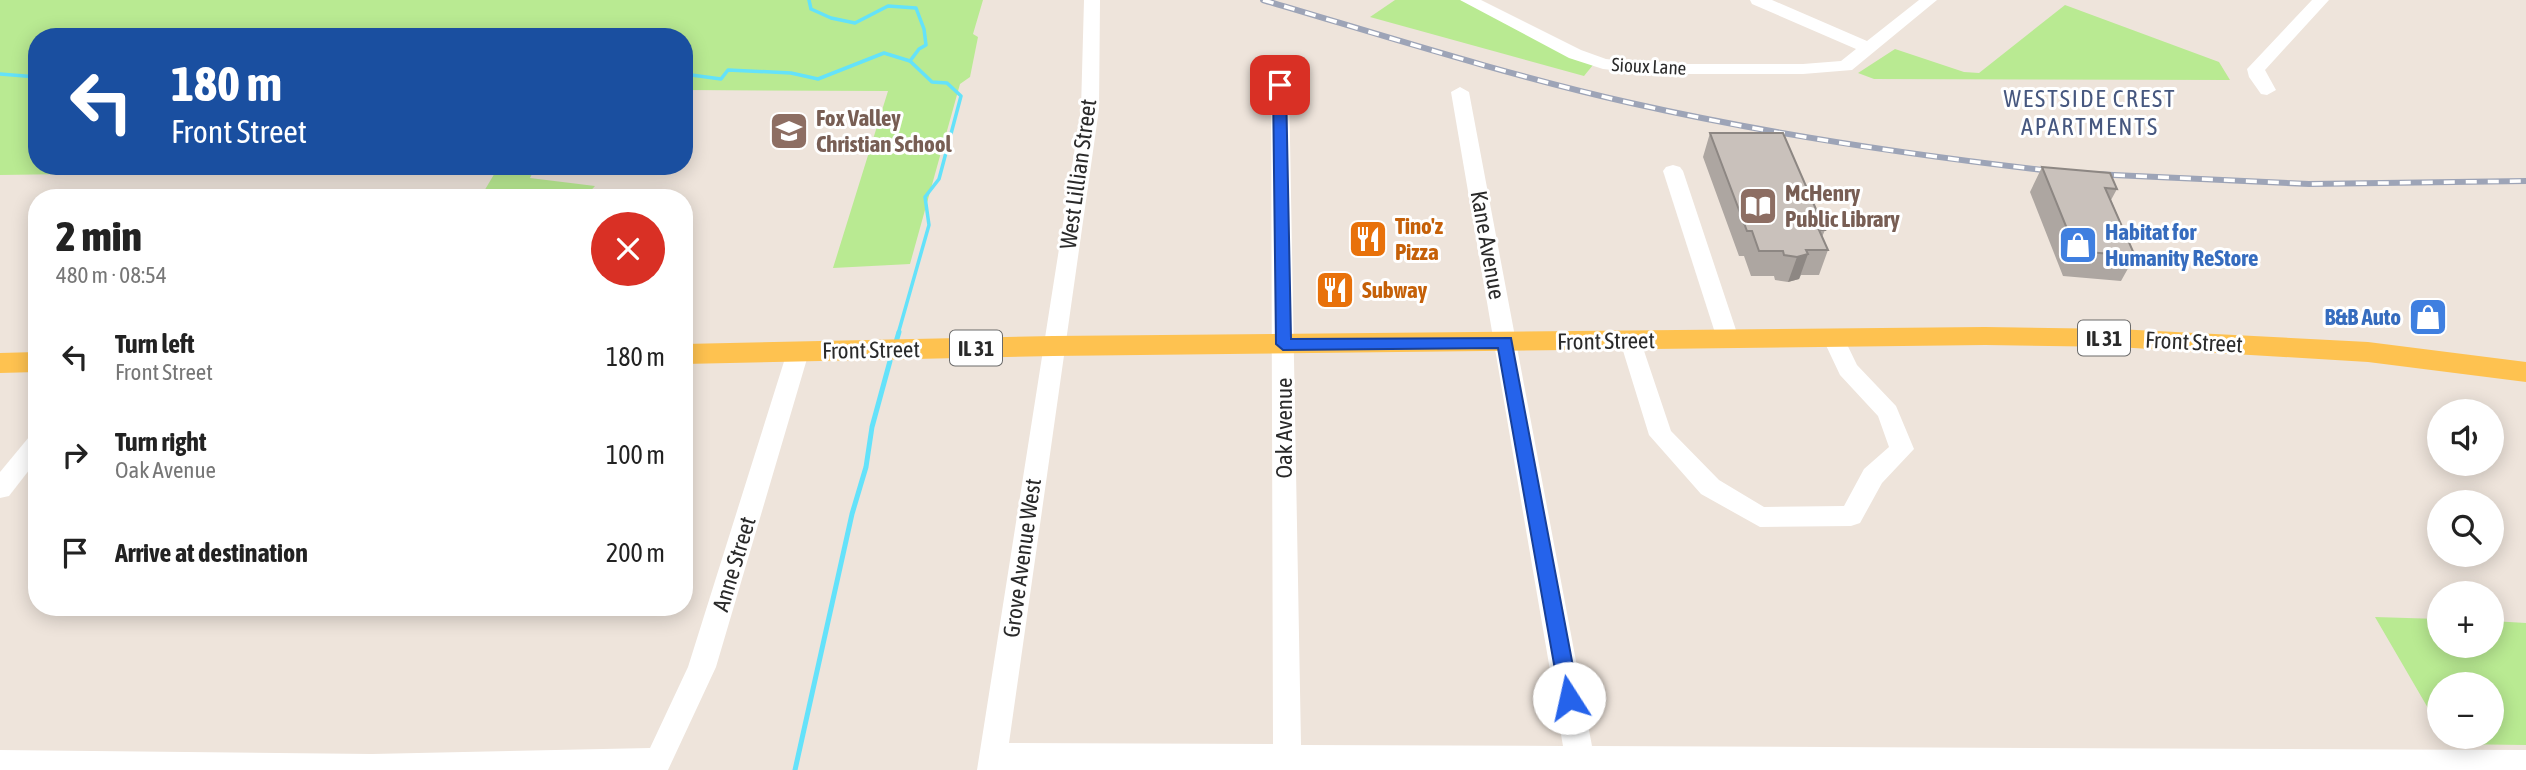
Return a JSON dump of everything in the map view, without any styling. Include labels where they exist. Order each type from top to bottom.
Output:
[{"type":"main road","name":"Front Street","points":[[693,354],[1053,346],[1985,336],[2139,339],[2368,352],[2526,372]]},
{"type":"main road","points":[[0,362],[28,362]]},
{"type":"street","name":"West Lillian Street","points":[[1053,346],[1090,110],[1092,0]]},
{"type":"street","name":"Sioux Lane","points":[[1468,0],[1575,54],[1603,64],[1649,69],[1803,69],[1846,66],[1929,0]]},
{"type":"street","points":[[1758,0],[1870,48]]},
{"type":"street","points":[[2267,90],[2256,69],[2321,0]]},
{"type":"street","name":"Oak Avenue","points":[[1280,85],[1287,764]]},
{"type":"street","name":"Kane Avenue","points":[[1460,92],[1581,764]]},
{"type":"street","points":[[1673,171],[1728,339]]},
{"type":"street","points":[[1631,341],[1661,435],[1710,487],[1760,517],[1851,516],[1873,476],[1902,449],[1888,412],[1847,369],[1834,339]]},
{"type":"street","name":"Grove Avenue West","points":[[992,763],[1053,346]]},
{"type":"street","name":"Anne Street","points":[[656,765],[702,667],[798,352]]},
{"type":"street","points":[[0,489],[28,454]]},
{"type":"street","points":[[0,763],[87,768],[656,765]]},
{"type":"street","points":[[992,763],[2526,763]]},
{"type":"green space","points":[[0,0],[983,0],[973,34],[978,37],[970,77],[960,84],[910,264],[833,268],[888,91],[693,90],[693,28],[28,28],[28,175],[0,175]]},
{"type":"green space","points":[[1395,0],[1461,0],[1593,65],[1584,76],[1370,17]]},
{"type":"green space","points":[[2065,5],[2219,62],[2230,80],[1874,79],[1858,73],[1895,49],[1964,72],[1979,73]]},
{"type":"green space","points":[[494,175],[532,175],[530,178],[595,186],[592,189],[485,189]]},
{"type":"green space","points":[[2375,617],[2427,619],[2427,658],[2504,658],[2504,622],[2526,623],[2526,745],[2504,745],[2504,672],[2427,672],[2427,706]]},
{"type":"building","name":"McHenry Public Library","points":[[1710,133],[1783,133],[1825,230],[1819,230],[1828,250],[1806,250],[1808,254],[1797,257],[1784,255],[1783,251],[1759,251],[1752,231],[1747,231]]},
{"type":"building","points":[[2042,167],[2110,173],[2117,189],[2105,188],[2135,256],[2076,251]]},
{"type":"waterway","points":[[809,0],[811,9],[831,18],[855,23],[888,6],[916,8],[924,29],[926,45],[919,49],[910,61]]},
{"type":"waterway","points":[[693,75],[721,79],[728,70],[791,73],[818,79],[884,53],[910,61]]},
{"type":"waterway","points":[[898,334],[929,225],[925,197],[939,179],[961,96],[947,83],[932,82],[910,61]]},
{"type":"waterway","points":[[0,74],[28,76]]},
{"type":"waterway","points":[[896,342],[899,332]]},
{"type":"waterway","points":[[795,770],[852,514],[866,467],[872,427],[890,361]]},
{"type":"railway","points":[[1263,0],[1492,68],[1631,103],[1845,144],[2061,172]]},
{"type":"railway","points":[[2092,174],[2309,184],[2526,181]]},
{"type":"place","name":"Fox Valley Christian School","points":[[789,131]]},
{"type":"place","name":"McHenry Public Library","points":[[1758,206]]},
{"type":"place","name":"Tino'z Pizza","points":[[1368,239]]},
{"type":"place","name":"Habitat for Humanity ReStore","points":[[2078,245]]},
{"type":"place","name":"Subway","points":[[1335,290]]},
{"type":"place","name":"B&B Auto","points":[[2428,317]]},
{"type":"district","name":"WESTSIDE CREST APARTMENTS","points":[[2090,112]]},
{"type":"route","points":[[1280,85],[1283,344],[1505,342],[1569,698]]}]
